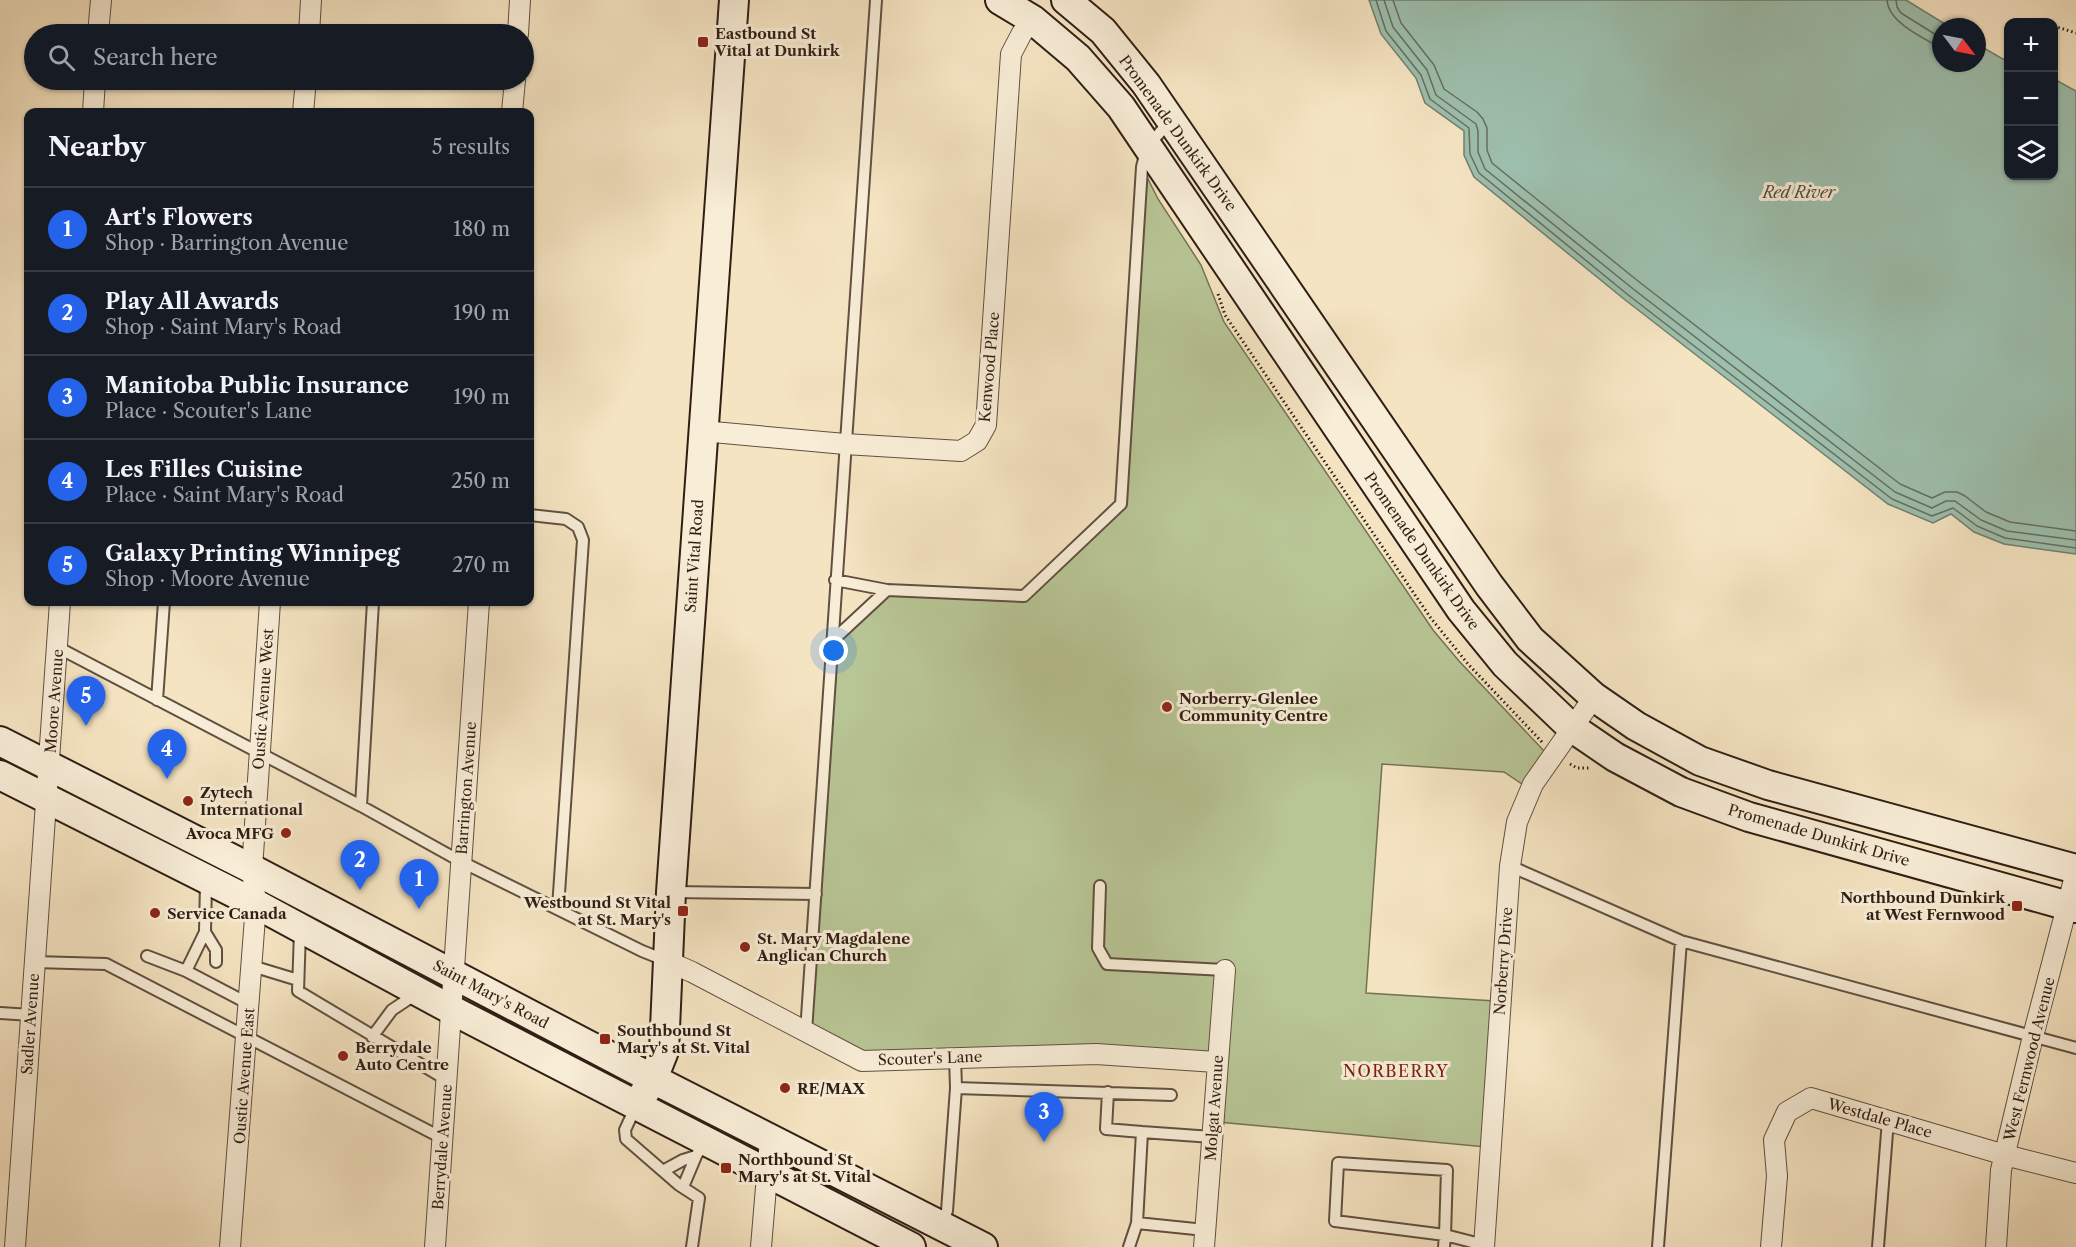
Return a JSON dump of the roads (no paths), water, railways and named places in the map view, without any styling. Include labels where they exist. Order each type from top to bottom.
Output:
[{"type":"main road","name":"Saint Vital Road","points":[[636,1106],[653,1079],[664,1051],[671,892],[702,430],[735,0]]},
{"type":"main road","name":"Promenade Dunkirk Drive","points":[[999,0],[1033,20],[1078,58],[1121,107],[1461,610],[1505,664],[1571,727],[1615,757],[1681,792],[1749,818],[2072,907]]},
{"type":"main road","name":"Promenade Dunkirk Drive","points":[[1066,0],[1102,32],[1146,84],[1489,585],[1530,639],[1594,697],[1636,726],[1709,764],[1768,785],[2076,871]]},
{"type":"main road","name":"Saint Mary's Road","points":[[0,741],[983,1247]]},
{"type":"main road","name":"Saint Mary's Road","points":[[0,775],[300,927],[636,1106],[701,1148],[767,1171],[910,1247]]},
{"type":"street","points":[[99,24],[101,0]]},
{"type":"street","points":[[310,24],[311,0]]},
{"type":"street","points":[[519,24],[520,0]]},
{"type":"street","name":"Kenwood Place","points":[[702,430],[844,444],[961,451],[977,441],[987,425],[1011,54],[1022,33],[1033,20]]},
{"type":"street","points":[[93,108],[94,90]]},
{"type":"street","points":[[303,108],[305,90]]},
{"type":"street","points":[[512,108],[513,90]]},
{"type":"street","name":"Moore Avenue","points":[[48,800],[60,606]]},
{"type":"street","name":"Oustic Avenue West","points":[[256,904],[252,869],[270,606]]},
{"type":"street","name":"Barrington Avenue","points":[[454,974],[479,606]]},
{"type":"street","name":"Norberry Drive","points":[[1484,1246],[1510,866],[1517,822],[1533,784],[1594,697]]},
{"type":"street","name":"Sadler Avenue","points":[[15,1247],[34,962],[48,800]]},
{"type":"street","name":"West Fernwood Avenue","points":[[1996,1247],[2001,1173],[2033,1036],[2072,907],[2076,871]]},
{"type":"street","name":"Oustic Avenue East","points":[[231,1247],[256,904]]},
{"type":"street","name":"Scouter's Lane","points":[[667,961],[862,1061],[1096,1054],[1216,1062]]},
{"type":"street","name":"Molgat Avenue","points":[[1204,1238],[1225,970]]},
{"type":"street","name":"Berrydale Avenue","points":[[435,1247],[454,974]]},
{"type":"street","name":"Westdale Place","points":[[1771,1247],[1777,1176],[1774,1140],[1787,1112],[1811,1098],[2005,1155],[2076,1173]]},
{"type":"street","points":[[761,1247],[770,1139]]},
{"type":"lane","points":[[806,1032],[844,444],[876,0]]},
{"type":"lane","points":[[835,580],[887,590],[1024,596],[1121,504],[1142,175],[1147,147],[1171,119]]},
{"type":"lane","points":[[534,515],[566,519],[578,527],[583,540],[558,908]]},
{"type":"lane","points":[[831,642],[887,590]]},
{"type":"lane","points":[[157,700],[164,606]]},
{"type":"lane","points":[[361,806],[373,606]]},
{"type":"lane","points":[[57,647],[361,806],[460,861],[642,951],[667,961]]},
{"type":"lane","points":[[1510,866],[1681,941],[2076,1048]]},
{"type":"lane","points":[[186,971],[205,933],[206,879]]},
{"type":"lane","points":[[1100,886],[1098,948],[1107,964],[1225,970]]},
{"type":"lane","points":[[671,892],[816,894]]},
{"type":"lane","points":[[300,927],[298,991],[447,1080]]},
{"type":"lane","points":[[205,933],[216,950],[216,962]]},
{"type":"lane","points":[[1658,1247],[1681,941]]},
{"type":"lane","points":[[147,956],[214,980],[249,1004]]},
{"type":"lane","points":[[34,962],[106,964],[442,1137]]},
{"type":"lane","points":[[252,966],[298,980]]},
{"type":"lane","points":[[372,1037],[392,1010],[419,992]]},
{"type":"lane","points":[[0,1013],[31,1015]]},
{"type":"lane","points":[[940,1226],[947,1211],[956,1088],[955,1057]]},
{"type":"lane","points":[[956,1088],[1171,1095]]},
{"type":"lane","points":[[1108,1092],[1106,1129],[1212,1137]]},
{"type":"lane","points":[[636,1106],[625,1131],[626,1139],[699,1198],[692,1247]]},
{"type":"lane","points":[[1878,1247],[1888,1120]]},
{"type":"lane","points":[[1129,1247],[1137,1223],[1142,1132]]},
{"type":"lane","points":[[663,1171],[701,1148]]},
{"type":"lane","points":[[683,1187],[701,1148]]},
{"type":"lane","points":[[1444,1247],[1444,1235],[1447,1170],[1338,1163],[1335,1221],[1444,1235],[1484,1246]]},
{"type":"lane","points":[[1137,1223],[1204,1238]]},
{"type":"water","name":"Red River","points":[[1369,0],[1906,0],[1935,18],[1932,18],[1932,72],[1986,72],[1986,49],[2004,60],[2004,180],[2058,180],[2058,81],[2076,91],[2076,554],[2004,544],[1974,532],[1951,514],[1933,523],[1888,504],[1624,299],[1474,177],[1464,155],[1464,131],[1425,103],[1416,78],[1381,34]]},
{"type":"place","name":"Eastbound St Vital at Dunkirk","points":[[703,42]]},
{"type":"place","name":"Norberry-Glenlee Community Centre","points":[[1167,707]]},
{"type":"place","name":"Galaxy Printing Winnipeg","points":[[86,726]]},
{"type":"place","name":"Les Filles Cuisine","points":[[167,779]]},
{"type":"place","name":"Zytech International","points":[[188,801]]},
{"type":"place","name":"Avoca MFG","points":[[286,833]]},
{"type":"place","name":"Play All Awards","points":[[360,890]]},
{"type":"place","name":"Northbound Dunkirk at West Fernwood","points":[[2017,906]]},
{"type":"place","name":"Art's Flowers","points":[[419,909]]},
{"type":"place","name":"Westbound St Vital at St. Mary's","points":[[683,911]]},
{"type":"place","name":"Service Canada","points":[[155,913]]},
{"type":"place","name":"St. Mary Magdalene Anglican Church","points":[[745,947]]},
{"type":"place","name":"Southbound St Mary's at St. Vital","points":[[605,1039]]},
{"type":"place","name":"Berrydale Auto Centre","points":[[343,1056]]},
{"type":"place","name":"RE/MAX","points":[[785,1088]]},
{"type":"place","name":"Manitoba Public Insurance","points":[[1044,1142]]},
{"type":"place","name":"Northbound St Mary's at St. Vital","points":[[726,1168]]},
{"type":"district","name":"NORBERRY","points":[[1396,1071]]}]
